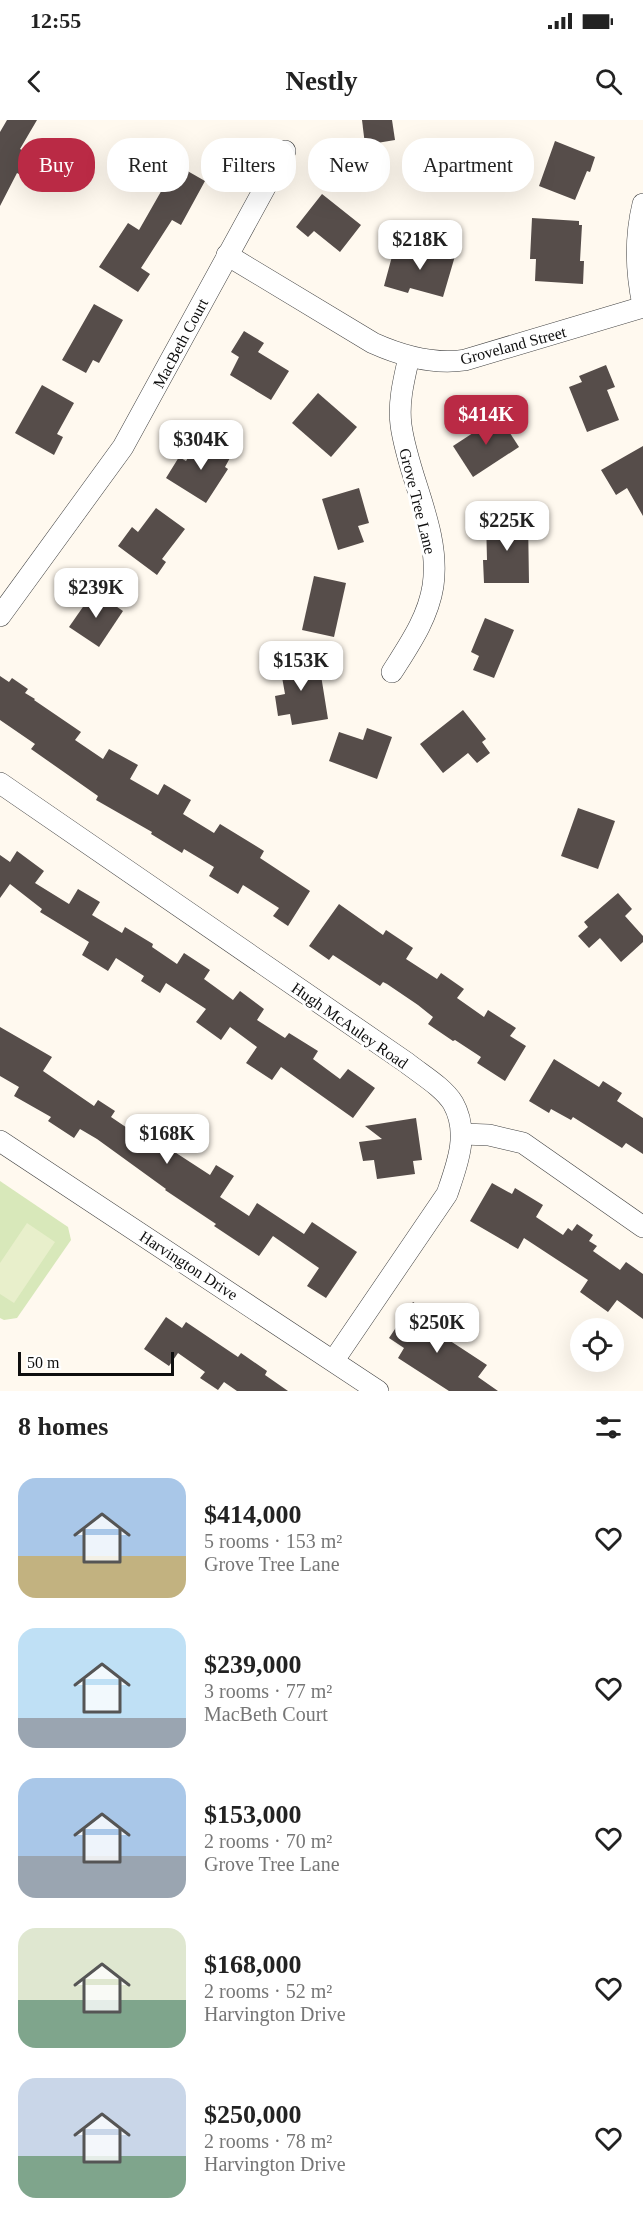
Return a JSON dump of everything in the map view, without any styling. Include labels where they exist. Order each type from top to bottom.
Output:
[{"type":"street","name":"MacBeth Court","points":[[0,616],[123,447],[227,255],[264,192]]},
{"type":"street","points":[[643,204],[637,254],[638,282],[643,306]]},
{"type":"street","name":"Groveland Street","points":[[227,255],[347,329],[396,353],[440,362],[465,360],[643,306]]},
{"type":"street","name":"Grove Tree Lane","points":[[392,672],[423,620],[433,584],[434,555],[406,455],[400,423],[402,385],[409,357]]},
{"type":"street","name":"Hugh McAuley Road","points":[[0,783],[437,1086],[453,1103],[462,1134],[458,1164],[447,1194],[334,1360]]},
{"type":"street","points":[[462,1134],[489,1135],[523,1143],[643,1227]]},
{"type":"street","name":"Harvington Drive","points":[[0,1141],[378,1391]]},
{"type":"green space","points":[[0,1181],[68,1227],[71,1240],[17,1318],[4,1320],[0,1318]]},
{"type":"green space","points":[[27,1223],[55,1242],[14,1303],[0,1294],[0,1263]]},
{"type":"building","points":[[7,120],[37,120],[26,138],[18,138],[18,174],[0,206],[0,132]]},
{"type":"building","points":[[362,120],[392,120],[395,140],[364,138]]},
{"type":"building","points":[[555,141],[595,157],[575,200],[539,186]]},
{"type":"building","points":[[189,172],[201,179],[201,188],[181,225],[172,220],[141,268],[150,274],[138,292],[99,267],[128,223],[139,230],[161,192],[189,192]]},
{"type":"building","points":[[322,194],[361,225],[340,252],[314,231],[308,237],[296,227]]},
{"type":"building","points":[[532,218],[579,221],[579,225],[582,225],[580,261],[584,261],[583,284],[535,281],[536,259],[530,259]]},
{"type":"building","points":[[421,246],[455,256],[443,297],[410,288],[408,293],[384,286],[394,249],[418,256]]},
{"type":"building","points":[[94,304],[123,320],[99,363],[93,360],[86,373],[62,360]]},
{"type":"building","points":[[244,331],[264,343],[258,352],[289,371],[271,400],[230,375],[239,357],[231,352]]},
{"type":"building","points":[[606,365],[615,387],[607,390],[619,420],[587,432],[569,387],[582,382],[579,376]]},
{"type":"building","points":[[42,385],[74,403],[57,434],[63,437],[54,455],[15,433]]},
{"type":"building","points":[[318,393],[357,427],[331,457],[292,423]]},
{"type":"building","points":[[499,416],[519,447],[473,477],[453,446]]},
{"type":"building","points":[[204,439],[231,456],[225,467],[228,469],[206,503],[166,478],[179,457],[186,461],[193,450],[196,452]]},
{"type":"building","points":[[643,446],[643,516],[627,488],[616,495],[601,470]]},
{"type":"building","points":[[359,488],[369,523],[358,526],[364,542],[338,550],[322,499]]},
{"type":"building","points":[[156,508],[185,529],[162,559],[166,562],[157,575],[118,546],[132,527],[138,532]]},
{"type":"building","points":[[486,519],[528,519],[529,583],[484,583],[483,560],[487,560]]},
{"type":"building","points":[[314,576],[346,583],[334,637],[302,630]]},
{"type":"building","points":[[94,591],[123,611],[99,647],[69,627]]},
{"type":"building","points":[[485,618],[514,630],[494,678],[473,670],[479,656],[471,652]]},
{"type":"building","points":[[309,655],[311,671],[320,669],[328,719],[292,725],[290,714],[278,716],[275,696],[285,694],[279,660]]},
{"type":"building","points":[[0,676],[9,682],[12,678],[28,689],[25,693],[81,732],[75,740],[103,759],[109,749],[138,765],[130,779],[158,795],[164,784],[191,800],[183,814],[214,833],[220,824],[264,851],[260,858],[310,891],[288,926],[273,916],[279,908],[243,885],[238,894],[209,876],[214,867],[184,849],[182,853],[151,834],[152,832],[96,800],[98,796],[31,749],[35,744],[0,720]]},
{"type":"building","points":[[463,710],[486,739],[482,742],[490,753],[477,763],[468,753],[443,773],[420,744]]},
{"type":"building","points":[[367,728],[392,737],[377,779],[329,761],[339,732],[363,740]]},
{"type":"building","points":[[578,808],[615,821],[598,869],[561,856]]},
{"type":"building","points":[[17,851],[44,871],[35,883],[69,904],[78,889],[100,902],[92,915],[122,933],[125,927],[153,944],[152,947],[177,964],[184,953],[210,970],[204,979],[233,1000],[240,991],[264,1009],[257,1020],[285,1038],[289,1033],[318,1051],[313,1059],[340,1079],[348,1069],[375,1088],[353,1118],[281,1067],[272,1080],[246,1063],[257,1047],[230,1027],[221,1040],[196,1022],[206,1009],[166,983],[160,993],[141,981],[144,976],[116,958],[108,971],[82,955],[89,942],[40,912],[42,909],[10,884],[0,898],[0,855],[10,862]]},
{"type":"building","points":[[618,893],[632,909],[625,916],[643,936],[643,942],[621,962],[600,938],[589,948],[578,936],[588,927],[584,922]]},
{"type":"building","points":[[339,904],[383,935],[386,930],[413,948],[406,959],[437,979],[441,973],[464,989],[457,998],[484,1017],[488,1010],[516,1028],[510,1036],[526,1046],[505,1081],[477,1063],[481,1057],[428,1024],[433,1017],[418,1005],[387,984],[383,982],[380,986],[333,955],[329,960],[309,946]]},
{"type":"building","points":[[0,1027],[52,1057],[43,1071],[94,1106],[98,1100],[115,1111],[111,1117],[139,1136],[148,1124],[175,1142],[170,1149],[210,1175],[216,1165],[234,1176],[220,1197],[249,1216],[257,1203],[304,1234],[312,1222],[357,1252],[326,1298],[307,1286],[319,1268],[273,1236],[259,1256],[214,1226],[216,1224],[165,1190],[97,1139],[80,1129],[74,1138],[48,1121],[51,1117],[14,1096],[19,1087],[0,1076]]},
{"type":"building","points":[[554,1059],[599,1087],[603,1081],[622,1093],[617,1101],[643,1118],[643,1154],[626,1143],[622,1148],[573,1117],[571,1120],[551,1109],[549,1113],[529,1101]]},
{"type":"building","points":[[416,1118],[422,1160],[413,1161],[415,1174],[377,1179],[374,1160],[363,1161],[359,1142],[382,1139],[365,1126]]},
{"type":"building","points":[[492,1183],[512,1194],[515,1188],[543,1205],[536,1217],[563,1235],[568,1228],[572,1231],[577,1224],[593,1235],[589,1241],[597,1246],[593,1251],[620,1270],[626,1262],[643,1274],[643,1319],[617,1300],[608,1312],[580,1292],[588,1280],[524,1238],[518,1249],[470,1221]]},
{"type":"building","points":[[413,1302],[439,1319],[432,1329],[487,1365],[478,1377],[498,1391],[449,1391],[398,1358],[404,1348],[389,1338]]},
{"type":"building","points":[[166,1317],[182,1328],[186,1322],[238,1357],[241,1353],[267,1371],[265,1375],[288,1391],[237,1391],[224,1382],[218,1390],[200,1378],[205,1372],[178,1353],[169,1366],[144,1349]]}]
